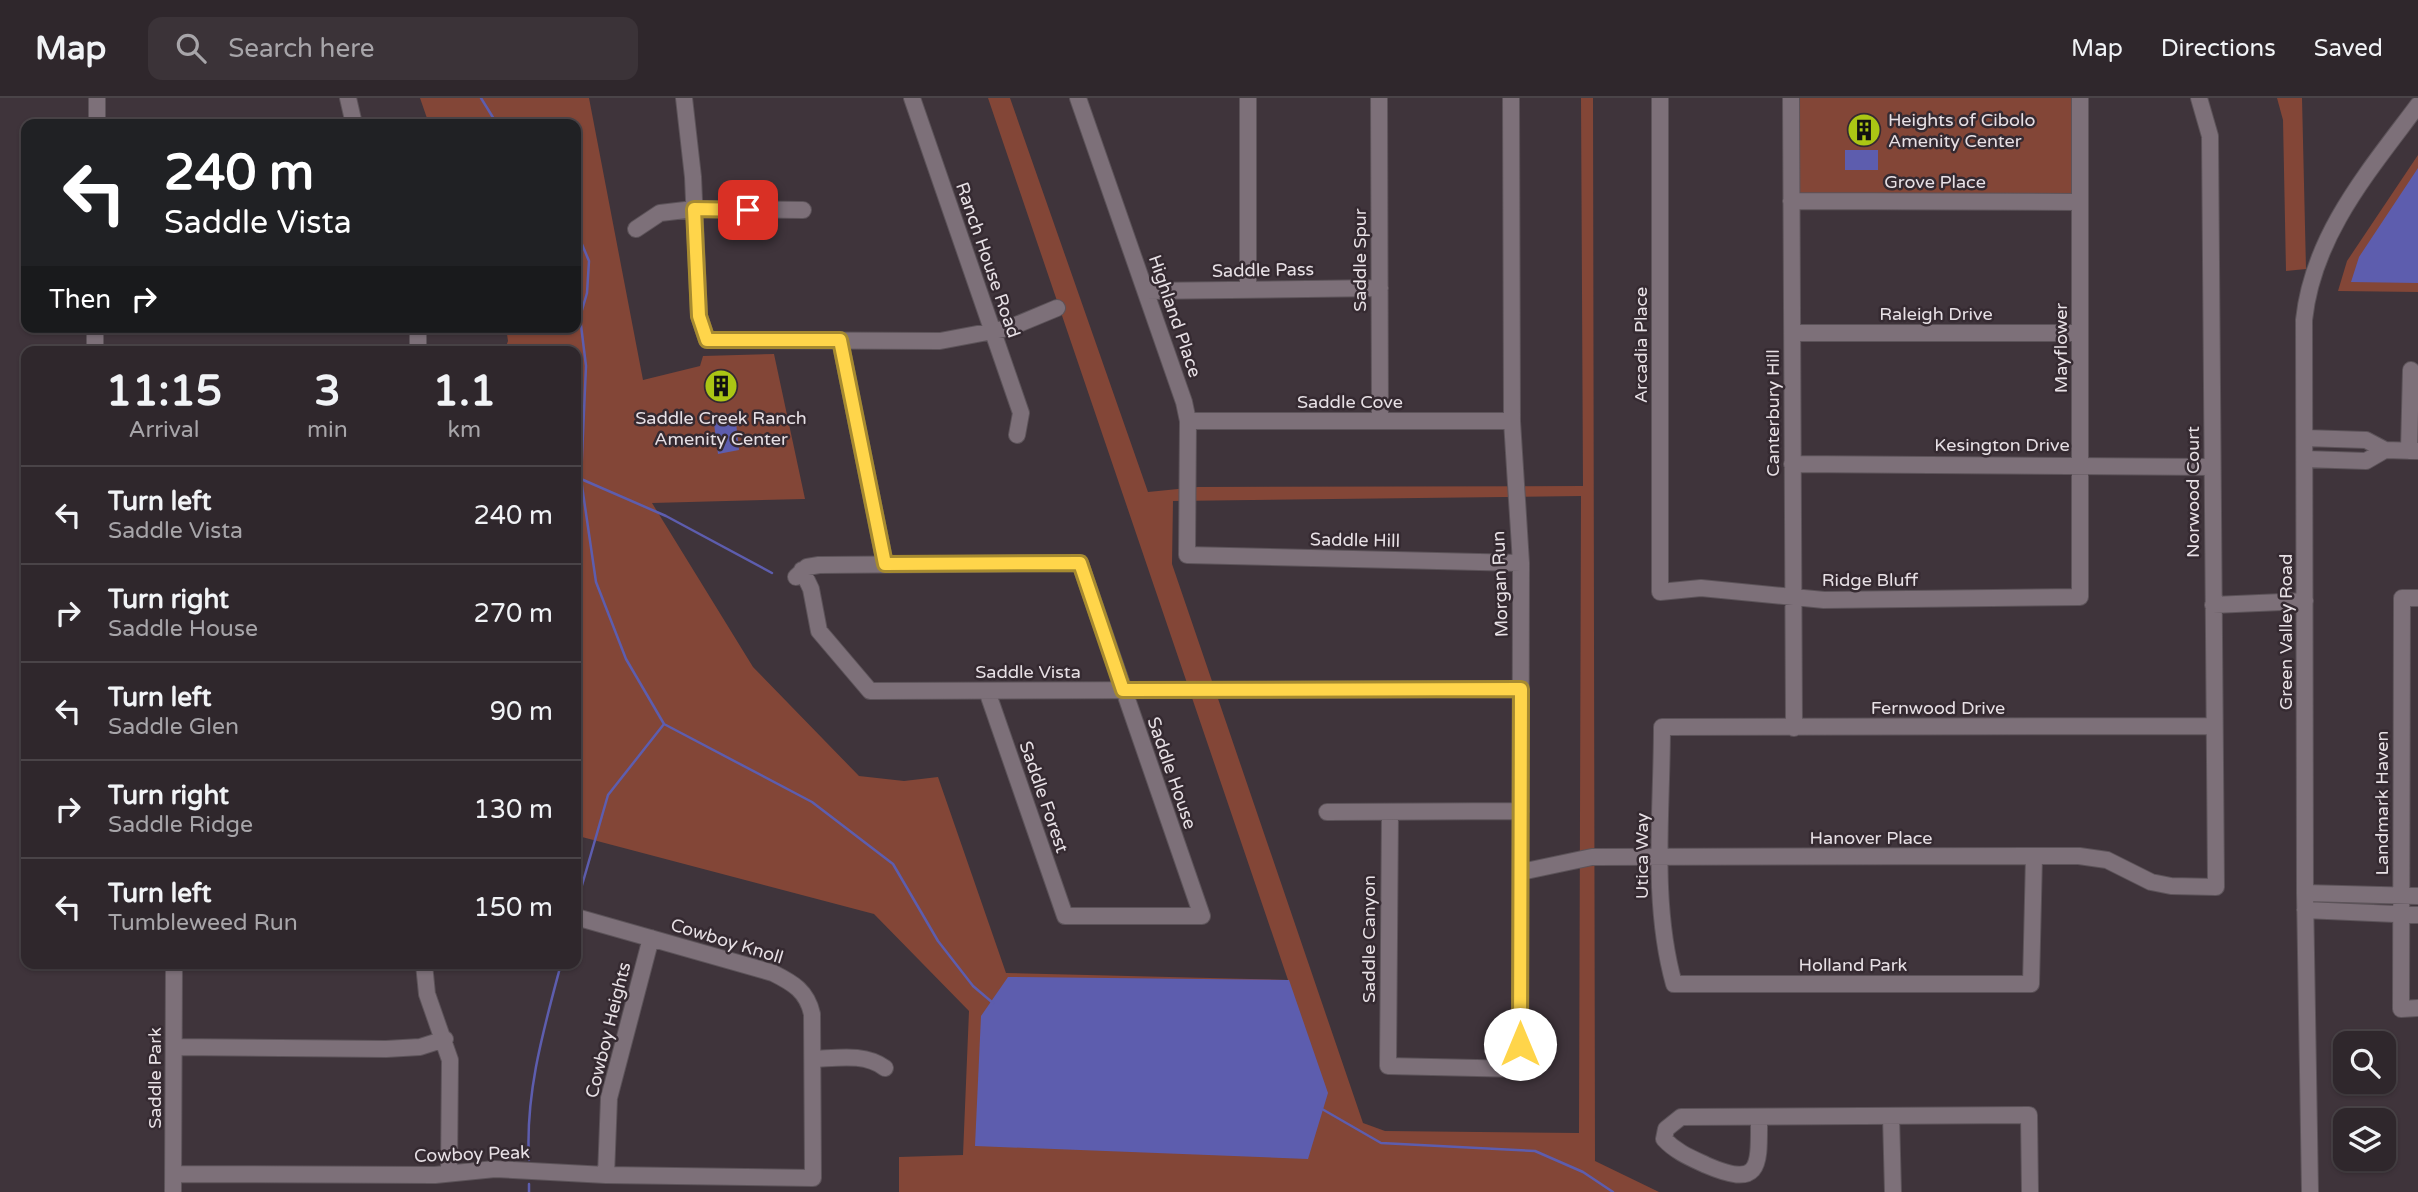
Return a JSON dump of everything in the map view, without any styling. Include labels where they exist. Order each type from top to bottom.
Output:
[{"type":"street","points":[[97,98],[97,119]]},
{"type":"street","points":[[348,98],[353,119]]},
{"type":"street","points":[[684,98],[694,209],[699,316],[707,340],[940,341],[993,331],[1057,308]]},
{"type":"street","name":"Ranch House Road","points":[[912,98],[1021,413],[1017,435]]},
{"type":"street","name":"Highland Place","points":[[1078,98],[1185,402],[1188,421],[1187,555]]},
{"type":"street","points":[[1248,98],[1248,290]]},
{"type":"street","name":"Saddle Spur","points":[[1379,98],[1380,421]]},
{"type":"street","name":"Morgan Run","points":[[1511,98],[1512,421],[1521,563],[1520,1069]]},
{"type":"street","name":"Arcadia Place","points":[[1660,98],[1660,592]]},
{"type":"street","name":"Canterbury Hill","points":[[1791,98],[1794,728]]},
{"type":"street","name":"Mayflower","points":[[2080,98],[2080,597]]},
{"type":"street","name":"Norwood Court","points":[[2199,98],[2210,136],[2216,887]]},
{"type":"street","name":"Green Valley Road","points":[[2310,1192],[2305,910],[2304,320],[2307,292],[2318,258],[2334,224],[2418,105]]},
{"type":"street","name":"Grove Place","points":[[1791,201],[2080,202]]},
{"type":"street","points":[[636,229],[660,213],[694,209],[803,210]]},
{"type":"street","name":"Saddle Pass","points":[[1146,291],[1380,288]]},
{"type":"street","name":"Raleigh Drive","points":[[1792,333],[2080,333]]},
{"type":"street","points":[[840,340],[885,564]]},
{"type":"street","points":[[2305,438],[2366,440],[2385,450],[2414,451],[2411,370]]},
{"type":"street","name":"Saddle Cove","points":[[1188,421],[1512,421]]},
{"type":"street","points":[[2345,439],[2345,461]]},
{"type":"street","points":[[2305,459],[2365,461],[2385,450]]},
{"type":"street","name":"Kesington Drive","points":[[1792,464],[2212,467]]},
{"type":"street","name":"Saddle Hill","points":[[1187,555],[1521,563]]},
{"type":"street","name":"Saddle House","points":[[885,564],[1080,563],[1202,916],[1065,916]]},
{"type":"street","name":"Saddle Vista","points":[[885,564],[813,565],[799,573],[811,589],[819,631],[870,691],[1521,689]]},
{"type":"street","name":"Ridge Bluff","points":[[1660,592],[1701,588],[1792,598],[2080,597]]},
{"type":"street","name":"Landmark Haven","points":[[2410,598],[2410,762],[2401,895],[2410,914],[2401,1009],[2418,1008]]},
{"type":"street","points":[[2213,605],[2305,601]]},
{"type":"street","name":"Saddle Forest","points":[[987,691],[1065,916]]},
{"type":"street","name":"Fernwood Drive","points":[[1662,727],[2214,726]]},
{"type":"street","name":"Utica Way","points":[[1662,727],[1663,939],[1674,984]]},
{"type":"street","points":[[1327,812],[1521,811]]},
{"type":"street","name":"Saddle Canyon","points":[[1390,812],[1388,1066],[1520,1069]]},
{"type":"street","name":"Holland Park","points":[[1674,984],[2031,984],[2034,856]]},
{"type":"street","name":"Hanover Place","points":[[1521,872],[1586,858],[2079,856],[2107,860],[2151,881],[2171,886],[2216,887]]},
{"type":"street","points":[[2305,893],[2418,896]]},
{"type":"street","points":[[2305,910],[2410,914]]},
{"type":"street","name":"Cowboy Knoll","points":[[583,919],[773,973],[793,983],[810,1003],[814,1059],[813,1178]]},
{"type":"street","name":"Cowboy Heights","points":[[606,1175],[609,1098],[652,938]]},
{"type":"street","name":"Saddle Park","points":[[173,1192],[174,969]]},
{"type":"street","points":[[424,969],[427,994],[445,1039],[450,1060],[449,1173]]},
{"type":"street","points":[[175,1047],[386,1049],[420,1047],[445,1039]]},
{"type":"street","points":[[814,1059],[861,1058],[875,1061],[885,1068]]},
{"type":"street","points":[[1759,1117],[1757,1160],[1754,1169],[1744,1176],[1734,1177],[1682,1154],[1664,1139],[1666,1129],[1681,1117],[2029,1115],[2030,1192]]},
{"type":"street","points":[[1891,1116],[1893,1192]]},
{"type":"street","name":"Cowboy Peak","points":[[174,1174],[449,1173],[495,1170],[606,1175],[813,1178]]},
{"type":"shaded area","points":[[420,98],[589,98],[643,380],[700,366],[703,356],[774,354],[805,499],[652,503],[753,667],[859,776],[904,781],[938,777],[1006,973],[1288,980],[988,98],[1010,98],[1148,492],[1198,487],[1583,486],[1581,98],[1593,98],[1595,1161],[1659,1192],[899,1192],[899,1157],[963,1155],[969,1011],[874,914],[582,837],[581,346],[506,346],[507,333],[581,333],[581,119],[427,119]],"holes":[[[1581,496],[1579,1133],[1385,1131],[1363,1123],[1172,564],[1173,501]]]},
{"type":"shaded area","points":[[1791,98],[2080,98],[2080,202],[1791,201]]},
{"type":"shaded area","points":[[2277,98],[2302,98],[2306,269],[2286,271],[2283,120]]},
{"type":"shaded area","points":[[1845,150],[1878,150],[1878,170],[1845,170]]},
{"type":"shaded area","points":[[2418,155],[2418,292],[2338,291],[2347,261]]},
{"type":"shaded area","points":[[2418,168],[2418,283],[2351,282],[2359,257]]},
{"type":"shaded area","points":[[735,413],[739,450],[718,454],[713,416]]},
{"type":"shaded area","points":[[1008,977],[1289,980],[1328,1093],[1308,1159],[975,1146],[981,1016]]},
{"type":"waterway","points":[[481,98],[494,119]]},
{"type":"waterway","points":[[581,242],[589,261],[587,293],[581,314]]},
{"type":"waterway","points":[[581,325],[586,366],[581,479]]},
{"type":"waterway","points":[[581,479],[596,582],[626,659],[664,724],[812,802],[893,864],[938,941],[973,986],[993,1003]]},
{"type":"waterway","points":[[581,479],[666,516],[772,573]]},
{"type":"waterway","points":[[581,889],[608,795],[664,724]]},
{"type":"waterway","points":[[529,1160],[533,1085],[542,1036],[560,969]]},
{"type":"waterway","points":[[1322,1109],[1381,1143],[1535,1151],[1583,1172],[1613,1192]]},
{"type":"waterway","points":[[529,1184],[529,1192]]},
{"type":"place","name":"Heights of Cibolo Amenity Center","points":[[1864,130]]},
{"type":"place","name":"Saddle Creek Ranch Amenity Center","points":[[721,386]]},
{"type":"route","points":[[748,210],[694,209],[699,316],[707,340],[840,340],[885,564],[1080,563],[1123,690],[1521,689],[1520,1044]]}]
